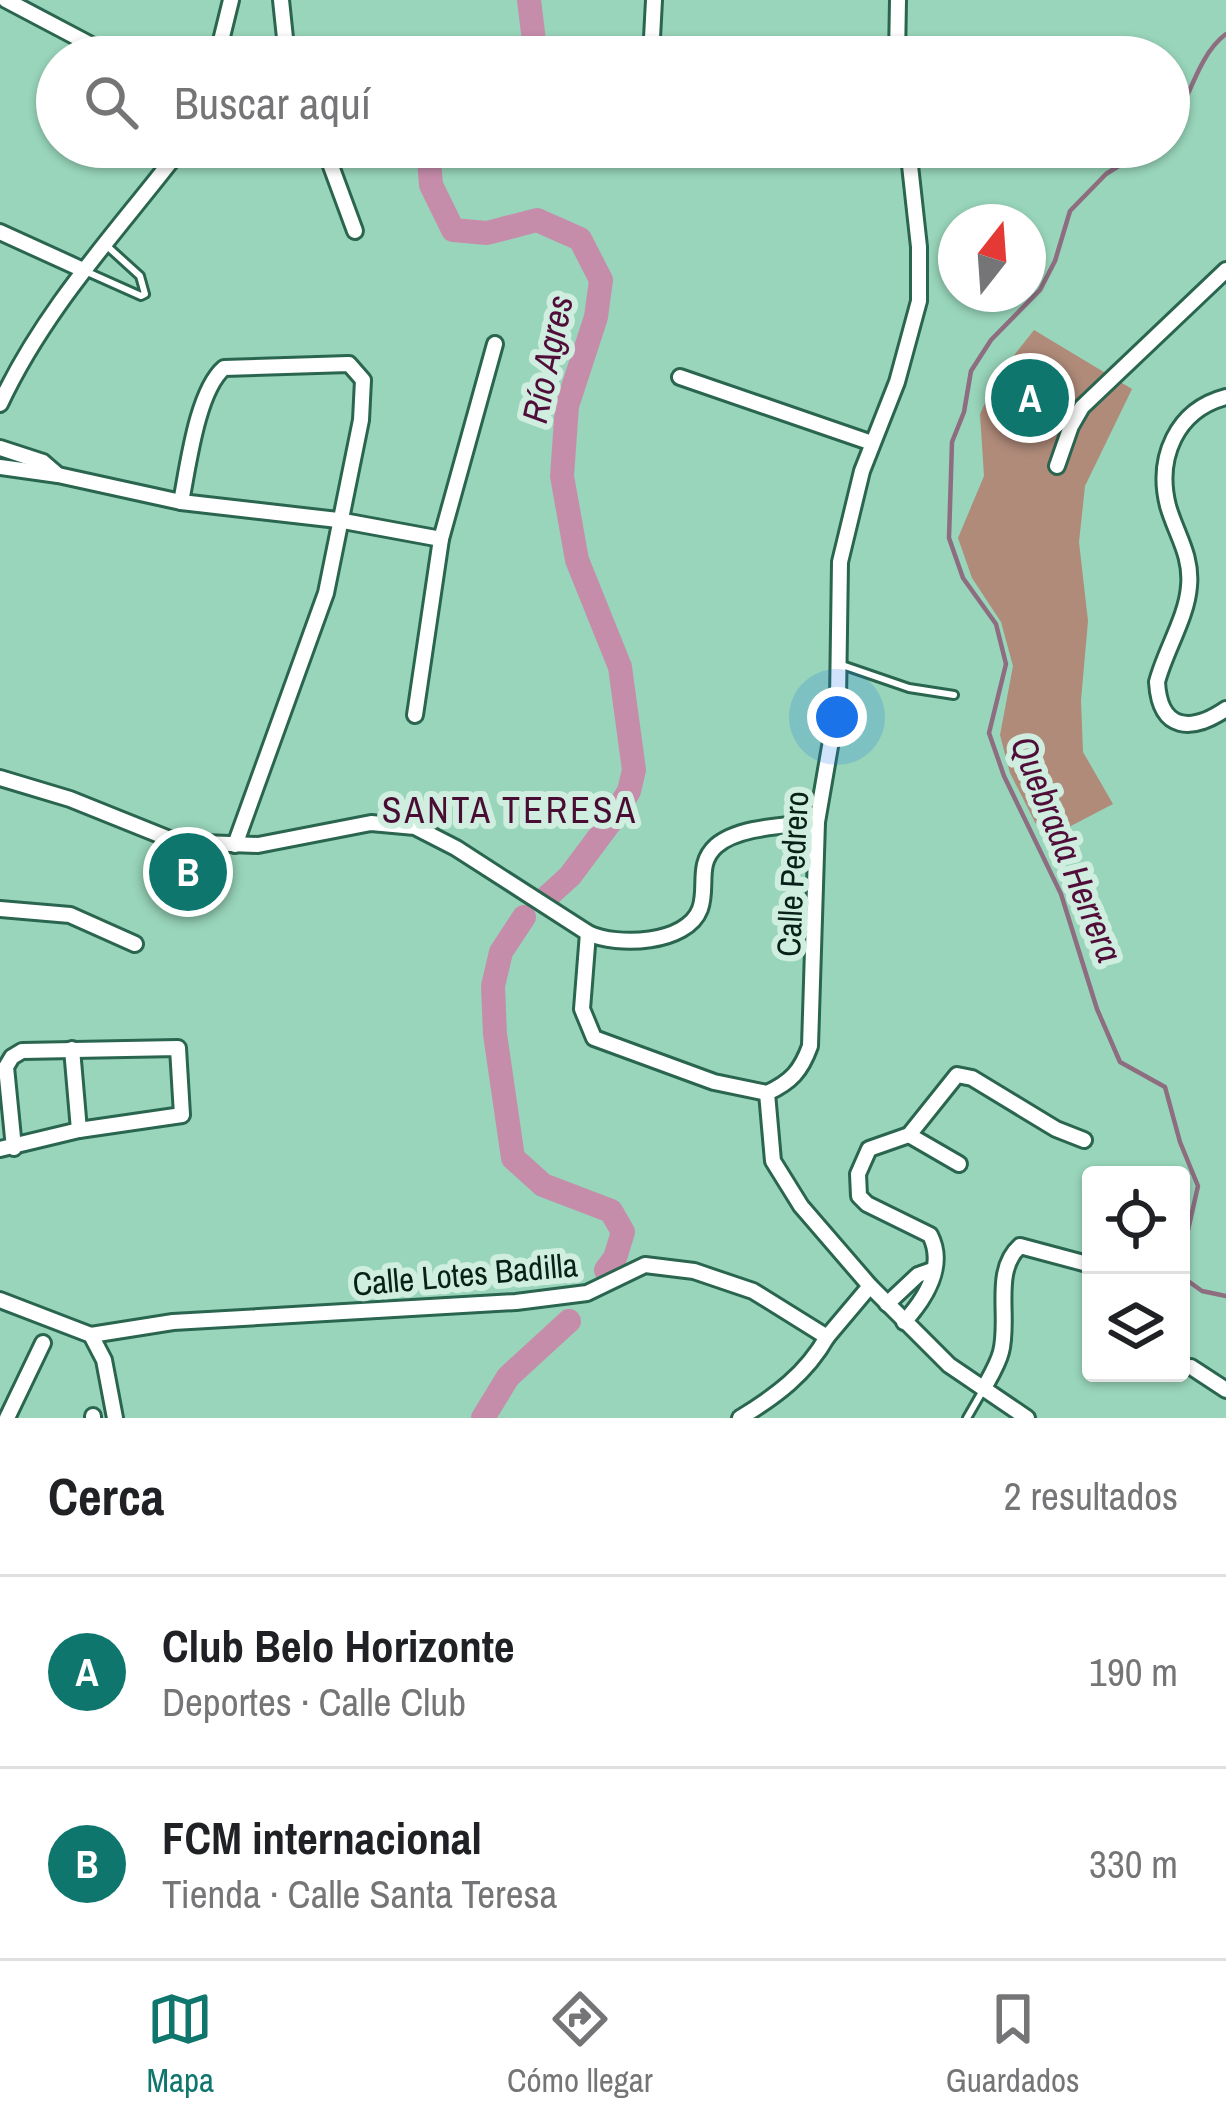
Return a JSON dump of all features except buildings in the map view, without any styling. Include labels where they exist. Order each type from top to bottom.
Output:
[{"type":"street","points":[[6,0],[74,36]]},
{"type":"street","points":[[223,36],[231,0]]},
{"type":"street","points":[[281,0],[285,36]]},
{"type":"street","points":[[652,36],[654,0]]},
{"type":"street","points":[[897,36],[898,0]]},
{"type":"street","points":[[0,404],[81,269],[165,168]]},
{"type":"street","points":[[332,168],[355,231]]},
{"type":"street","name":"Calle Pedrero","points":[[767,1093],[789,1083],[803,1066],[810,1046],[817,822],[838,700],[840,562],[846,527],[909,347],[920,301],[920,247],[911,168]]},
{"type":"street","points":[[0,232],[81,269]]},
{"type":"street","points":[[1057,466],[1082,407],[1226,270]]},
{"type":"street","points":[[415,715],[441,538],[495,344]]},
{"type":"street","points":[[181,502],[195,435],[215,376],[224,368],[349,364],[363,380],[362,420],[326,593],[235,845]]},
{"type":"street","points":[[680,376],[872,443]]},
{"type":"street","points":[[1226,397],[1187,416],[1170,442],[1165,488],[1188,554],[1190,590],[1157,682],[1158,698],[1174,721],[1189,727],[1226,709]]},
{"type":"street","points":[[0,448],[43,462],[58,475]]},
{"type":"street","points":[[0,467],[181,502],[338,520],[441,538]]},
{"type":"street","points":[[0,778],[70,799],[177,842],[258,845],[371,823],[416,827],[457,848],[588,933],[625,943],[684,927],[698,912],[703,866],[719,843],[817,822]]},
{"type":"street","points":[[0,909],[70,915],[135,944]]},
{"type":"street","points":[[588,933],[582,1009],[594,1038],[715,1082],[767,1093],[773,1161],[782,1181],[904,1322],[949,1365],[1028,1418]]},
{"type":"street","points":[[178,1048],[182,1115],[79,1130],[7,1149],[6,1067],[12,1057],[22,1051],[178,1048]]},
{"type":"street","points":[[72,1049],[79,1130]]},
{"type":"street","points":[[904,1322],[932,1286],[936,1250],[931,1235],[867,1204],[858,1192],[858,1174],[869,1149],[909,1135],[952,1080],[964,1076],[1084,1140]]},
{"type":"street","points":[[909,1135],[959,1164]]},
{"type":"street","points":[[984,1388],[1001,1355],[1005,1270],[1014,1250],[1032,1247],[1082,1262]]},
{"type":"street","name":"Calle Lotes Badilla","points":[[91,1335],[173,1322],[516,1302],[587,1293],[645,1264],[694,1271],[753,1291],[827,1337]]},
{"type":"street","points":[[887,1304],[919,1275],[932,1270]]},
{"type":"street","points":[[740,1418],[812,1363],[827,1337],[870,1286]]},
{"type":"street","points":[[0,1300],[91,1335],[104,1360],[115,1418]]},
{"type":"street","points":[[7,1418],[43,1343]]},
{"type":"street","points":[[1191,1366],[1226,1390]]},
{"type":"lane","points":[[81,269],[141,296],[146,290],[132,268],[105,244]]},
{"type":"lane","points":[[132,268],[139,258]]},
{"type":"lane","points":[[838,664],[910,688],[954,695]]},
{"type":"lane","points":[[967,1418],[984,1388]]},
{"type":"shaded area","points":[[1034,330],[1132,389],[1085,486],[1079,542],[1088,621],[1081,700],[1083,752],[1113,804],[1044,840],[1010,773],[1000,735],[1013,666],[1001,622],[972,578],[958,538],[984,476],[980,414],[997,377]]},
{"type":"shaded area","points":[[1033,370],[1054,382],[1057,399],[1053,418],[1036,428],[1002,397],[1009,372]]},
{"type":"waterway","name":"Río Agres","points":[[529,0],[533,36]]},
{"type":"waterway","name":"Quebrada Herrera","points":[[1190,90],[1201,66],[1226,34]]},
{"type":"waterway","name":"Río Agres","points":[[430,168],[431,185],[453,230],[487,233],[537,220],[580,239],[601,280],[596,317],[567,406],[562,476],[577,560],[620,667],[634,770],[629,791],[611,821],[570,876],[547,897]]},
{"type":"waterway","name":"Quebrada Herrera","points":[[1116,168],[1070,211],[1055,261],[1040,290],[991,340],[971,371],[964,412],[952,442],[949,538],[963,578],[996,624],[1006,664],[989,733],[1004,776],[1061,894],[1097,1009],[1120,1062],[1165,1087],[1190,1166]]},
{"type":"waterway","name":"Río Agres","points":[[524,917],[501,952],[493,986],[513,1158],[543,1185],[611,1211],[623,1232],[606,1270]]},
{"type":"waterway","name":"Quebrada Herrera","points":[[1190,1166],[1198,1186],[1190,1221]]},
{"type":"waterway","name":"Quebrada Herrera","points":[[1190,1282],[1202,1291],[1226,1296]]},
{"type":"waterway","name":"Río Agres","points":[[483,1418],[508,1377],[569,1321]]},
{"type":"place","name":"Club Belo Horizonte","points":[[1030,398]]},
{"type":"place","name":"FCM internacional","points":[[188,872]]},
{"type":"district","name":"SANTA TERESA","points":[[510,810]]}]
